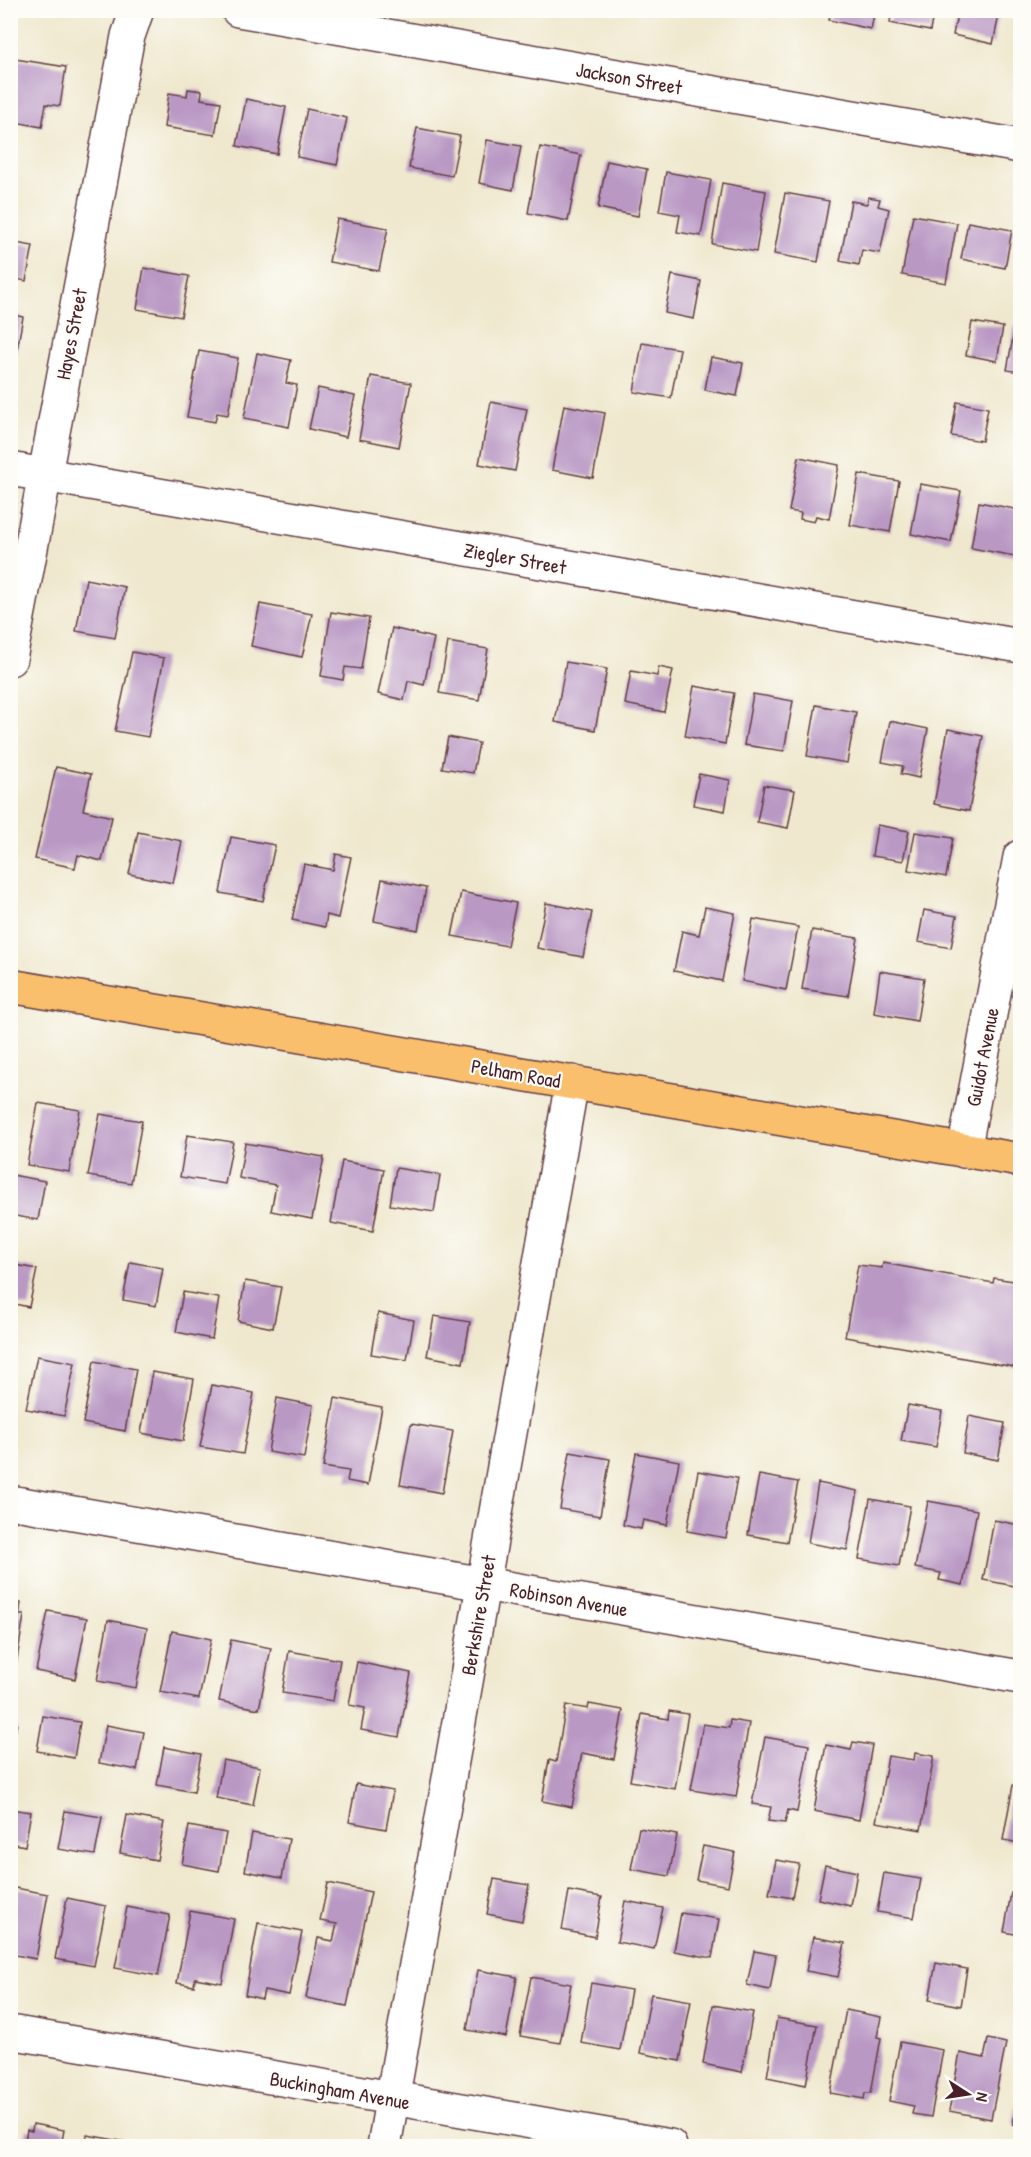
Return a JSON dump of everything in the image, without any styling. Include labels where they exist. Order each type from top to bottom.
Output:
[{"type":"main road","name":"Pelham Road","points":[[10,986],[1020,1160]]},
{"type":"street","name":"Hayes Street","points":[[10,659],[128,36],[137,10]]},
{"type":"street","name":"Jackson Street","points":[[238,10],[1020,146]]},
{"type":"street","name":"Ziegler Street","points":[[10,470],[1020,646]]},
{"type":"street","name":"Guidot Avenue","points":[[964,1151],[1020,857]]},
{"type":"street","name":"Berkshire Street","points":[[384,2146],[572,1083]]},
{"type":"street","name":"Robinson Avenue","points":[[10,1502],[1020,1677]]},
{"type":"street","name":"Buckingham Avenue","points":[[10,2032],[670,2146]]},
{"type":"building","points":[[831,10],[875,10],[871,29],[829,20]]},
{"type":"building","points":[[892,10],[934,10],[930,31],[890,23]]},
{"type":"building","points":[[958,10],[1000,10],[993,44],[953,35]]},
{"type":"building","points":[[15,59],[66,67],[60,106],[46,104],[42,127],[10,121],[10,85]]},
{"type":"building","points":[[188,89],[202,91],[201,99],[221,102],[215,135],[164,127],[169,93],[187,96]]},
{"type":"building","points":[[246,99],[286,107],[277,154],[237,146]]},
{"type":"building","points":[[307,109],[347,118],[337,165],[297,157]]},
{"type":"building","points":[[417,128],[460,136],[452,176],[409,168]]},
{"type":"building","points":[[487,140],[521,146],[513,190],[479,183]]},
{"type":"building","points":[[540,147],[581,155],[568,221],[528,213]]},
{"type":"building","points":[[607,161],[647,169],[638,216],[598,208]]},
{"type":"building","points":[[666,172],[711,180],[701,236],[677,232],[680,215],[659,211]]},
{"type":"building","points":[[722,183],[766,191],[756,252],[712,244]]},
{"type":"building","points":[[785,193],[829,201],[818,262],[774,254]]},
{"type":"building","points":[[868,197],[880,199],[878,206],[889,209],[880,253],[862,250],[859,265],[840,261],[851,201],[867,204]]},
{"type":"building","points":[[913,215],[957,223],[946,283],[902,275]]},
{"type":"building","points":[[337,219],[388,228],[379,271],[329,262]]},
{"type":"building","points":[[968,222],[1012,230],[1005,268],[961,259]]},
{"type":"building","points":[[10,242],[33,246],[26,281],[10,278]]},
{"type":"building","points":[[144,268],[189,276],[181,317],[137,309]]},
{"type":"building","points":[[672,275],[701,281],[694,319],[665,313]]},
{"type":"building","points":[[10,314],[23,317],[14,366],[10,365]]},
{"type":"building","points":[[972,322],[1003,327],[997,361],[966,355]]},
{"type":"building","points":[[1015,326],[1020,327],[1020,372],[1007,370]]},
{"type":"building","points":[[642,343],[680,349],[671,398],[634,392]]},
{"type":"building","points":[[199,351],[238,358],[228,415],[217,413],[215,422],[187,417]]},
{"type":"building","points":[[257,353],[291,360],[286,383],[297,385],[289,427],[244,418]]},
{"type":"building","points":[[711,357],[743,363],[737,396],[705,390]]},
{"type":"building","points":[[371,376],[411,383],[399,447],[359,439]]},
{"type":"building","points":[[318,388],[355,396],[346,437],[309,429]]},
{"type":"building","points":[[491,402],[527,409],[515,471],[479,464]]},
{"type":"building","points":[[957,402],[988,408],[982,441],[951,436]]},
{"type":"building","points":[[564,405],[605,413],[593,478],[552,470]]},
{"type":"building","points":[[799,457],[839,465],[829,519],[816,516],[814,522],[800,519],[801,513],[789,511]]},
{"type":"building","points":[[859,474],[899,481],[890,532],[850,525]]},
{"type":"building","points":[[920,484],[961,491],[951,542],[911,534]]},
{"type":"building","points":[[979,502],[1020,510],[1020,557],[971,548]]},
{"type":"building","points":[[86,579],[125,587],[115,638],[76,631]]},
{"type":"building","points":[[260,604],[312,614],[302,657],[251,646]]},
{"type":"building","points":[[331,612],[369,618],[361,669],[345,667],[343,680],[321,676]]},
{"type":"building","points":[[392,628],[434,638],[424,685],[408,681],[404,700],[378,694]]},
{"type":"building","points":[[448,642],[488,649],[479,700],[439,693]]},
{"type":"building","points":[[132,652],[164,658],[148,737],[115,731]]},
{"type":"building","points":[[566,662],[607,669],[595,730],[555,722]]},
{"type":"building","points":[[659,667],[673,670],[664,712],[625,704],[631,671],[657,676]]},
{"type":"building","points":[[694,686],[734,693],[725,744],[685,736]]},
{"type":"building","points":[[753,694],[793,701],[784,751],[744,745]]},
{"type":"building","points":[[816,705],[856,712],[847,763],[807,756]]},
{"type":"building","points":[[890,721],[928,729],[919,778],[901,774],[903,766],[882,762]]},
{"type":"building","points":[[948,729],[983,736],[969,811],[934,804]]},
{"type":"building","points":[[448,737],[479,743],[473,773],[442,768]]},
{"type":"building","points":[[56,767],[91,774],[83,810],[112,817],[102,861],[78,855],[75,868],[35,859]]},
{"type":"building","points":[[699,774],[730,780],[725,811],[693,805]]},
{"type":"building","points":[[764,785],[795,790],[788,828],[757,822]]},
{"type":"building","points":[[877,825],[909,831],[903,861],[872,856]]},
{"type":"building","points":[[138,832],[182,841],[173,883],[129,874]]},
{"type":"building","points":[[915,832],[953,838],[946,877],[908,870]]},
{"type":"building","points":[[231,837],[275,845],[263,901],[220,893]]},
{"type":"building","points":[[336,854],[351,857],[338,918],[327,915],[325,927],[292,920],[304,864],[333,870]]},
{"type":"building","points":[[382,879],[426,888],[418,930],[374,921]]},
{"type":"building","points":[[461,892],[516,903],[507,946],[452,936]]},
{"type":"building","points":[[546,903],[592,912],[583,957],[537,948]]},
{"type":"building","points":[[705,907],[735,913],[722,981],[674,971],[682,931],[699,935]]},
{"type":"building","points":[[924,910],[957,916],[951,948],[918,942]]},
{"type":"building","points":[[753,919],[798,927],[786,990],[742,981]]},
{"type":"building","points":[[812,930],[858,938],[848,996],[802,989]]},
{"type":"building","points":[[880,971],[924,978],[917,1021],[874,1013]]},
{"type":"building","points":[[38,1103],[80,1110],[69,1172],[27,1165]]},
{"type":"building","points":[[100,1114],[142,1121],[131,1183],[88,1176]]},
{"type":"building","points":[[187,1135],[233,1142],[225,1184],[180,1177]]},
{"type":"building","points":[[245,1143],[324,1157],[312,1219],[271,1211],[276,1185],[239,1178]]},
{"type":"building","points":[[342,1161],[384,1169],[373,1231],[331,1223]]},
{"type":"building","points":[[396,1168],[440,1175],[434,1212],[390,1205]]},
{"type":"building","points":[[12,1175],[45,1181],[38,1220],[10,1215]]},
{"type":"building","points":[[130,1262],[163,1268],[156,1306],[123,1300]]},
{"type":"building","points":[[883,1263],[993,1283],[994,1278],[1020,1282],[1020,1368],[845,1337],[858,1265],[882,1268]]},
{"type":"building","points":[[10,1264],[37,1269],[29,1307],[10,1303]]},
{"type":"building","points":[[245,1281],[281,1287],[273,1328],[238,1321]]},
{"type":"building","points":[[183,1292],[219,1298],[212,1339],[176,1332]]},
{"type":"building","points":[[378,1313],[414,1320],[407,1360],[371,1354]]},
{"type":"building","points":[[434,1316],[470,1322],[463,1363],[427,1356]]},
{"type":"building","points":[[37,1356],[75,1363],[64,1416],[26,1409]]},
{"type":"building","points":[[94,1361],[136,1369],[125,1431],[83,1423]]},
{"type":"building","points":[[152,1372],[194,1379],[183,1441],[141,1433]]},
{"type":"building","points":[[212,1385],[254,1393],[243,1454],[200,1447]]},
{"type":"building","points":[[277,1398],[313,1405],[304,1458],[268,1452]]},
{"type":"building","points":[[335,1398],[382,1407],[368,1485],[347,1481],[349,1471],[323,1467]]},
{"type":"building","points":[[908,1405],[942,1411],[936,1447],[901,1441]]},
{"type":"building","points":[[969,1416],[1005,1423],[998,1460],[963,1453]]},
{"type":"building","points":[[411,1424],[453,1431],[442,1493],[400,1485]]},
{"type":"building","points":[[570,1452],[610,1459],[600,1516],[560,1509]]},
{"type":"building","points":[[636,1453],[679,1461],[667,1525],[643,1520],[641,1529],[623,1525]]},
{"type":"building","points":[[698,1471],[737,1478],[726,1538],[687,1531]]},
{"type":"building","points":[[759,1475],[798,1482],[787,1542],[748,1535]]},
{"type":"building","points":[[818,1483],[858,1491],[847,1550],[808,1543]]},
{"type":"building","points":[[870,1499],[910,1506],[899,1566],[859,1559]]},
{"type":"building","points":[[928,1501],[977,1510],[963,1585],[939,1580],[941,1573],[915,1568]]},
{"type":"building","points":[[994,1520],[1020,1525],[1020,1587],[983,1580]]},
{"type":"building","points":[[10,1601],[21,1603],[19,1615],[24,1615],[16,1666],[10,1666]]},
{"type":"building","points":[[48,1611],[87,1618],[75,1679],[36,1671]]},
{"type":"building","points":[[108,1620],[147,1628],[136,1688],[97,1681]]},
{"type":"building","points":[[172,1631],[211,1639],[199,1699],[160,1692]]},
{"type":"building","points":[[231,1640],[271,1648],[259,1709],[219,1701]]},
{"type":"building","points":[[289,1651],[340,1660],[333,1701],[282,1693]]},
{"type":"building","points":[[357,1662],[411,1673],[399,1737],[361,1730],[365,1708],[349,1705]]},
{"type":"building","points":[[589,1704],[623,1710],[614,1759],[582,1753],[572,1807],[542,1801],[549,1760],[556,1762],[566,1705],[588,1709]]},
{"type":"building","points":[[669,1711],[688,1714],[675,1789],[630,1781],[642,1714],[668,1719]]},
{"type":"building","points":[[43,1716],[80,1722],[74,1758],[37,1751]]},
{"type":"building","points":[[730,1720],[749,1723],[736,1797],[691,1790],[703,1724],[729,1728]]},
{"type":"building","points":[[10,1722],[17,1723],[12,1751],[10,1751]]},
{"type":"building","points":[[106,1725],[144,1732],[137,1770],[99,1763]]},
{"type":"building","points":[[765,1737],[809,1745],[797,1812],[788,1810],[785,1823],[768,1821],[771,1807],[752,1804]]},
{"type":"building","points":[[853,1742],[872,1745],[859,1820],[814,1811],[826,1745],[851,1750]]},
{"type":"building","points":[[164,1747],[201,1754],[194,1792],[157,1785]]},
{"type":"building","points":[[915,1753],[934,1756],[921,1830],[876,1822],[888,1756],[914,1760]]},
{"type":"building","points":[[223,1760],[260,1767],[253,1805],[216,1798]]},
{"type":"building","points":[[356,1784],[393,1791],[386,1829],[349,1822]]},
{"type":"building","points":[[1013,1785],[1020,1786],[1020,1843],[1003,1840]]},
{"type":"building","points":[[10,1809],[31,1812],[25,1846],[10,1843]]},
{"type":"building","points":[[65,1811],[102,1817],[95,1855],[58,1849]]},
{"type":"building","points":[[127,1815],[164,1822],[157,1860],[120,1853]]},
{"type":"building","points":[[189,1826],[226,1833],[219,1871],[182,1864]]},
{"type":"building","points":[[639,1828],[677,1835],[669,1876],[631,1869]]},
{"type":"building","points":[[252,1833],[289,1839],[282,1878],[245,1871]]},
{"type":"building","points":[[703,1846],[735,1852],[728,1886],[696,1880]]},
{"type":"building","points":[[776,1860],[799,1864],[792,1898],[769,1894]]},
{"type":"building","points":[[825,1865],[857,1872],[851,1906],[818,1899]]},
{"type":"building","points":[[884,1873],[921,1879],[914,1918],[877,1912]]},
{"type":"building","points":[[494,1879],[529,1885],[522,1921],[487,1914]]},
{"type":"building","points":[[328,1883],[371,1892],[347,2006],[306,1998],[318,1938],[333,1941],[337,1924],[320,1921]]},
{"type":"building","points":[[10,1887],[48,1894],[36,1959],[10,1954]]},
{"type":"building","points":[[569,1891],[602,1897],[595,1937],[562,1930]]},
{"type":"building","points":[[1011,1893],[1020,1894],[1020,1935],[1004,1932]]},
{"type":"building","points":[[67,1898],[106,1906],[94,1966],[55,1959]]},
{"type":"building","points":[[625,1901],[663,1908],[654,1949],[617,1942]]},
{"type":"building","points":[[127,1907],[170,1915],[158,1976],[115,1968]]},
{"type":"building","points":[[190,1911],[234,1919],[222,1983],[195,1978],[194,1986],[177,1983]]},
{"type":"building","points":[[681,1913],[719,1919],[712,1958],[674,1951]]},
{"type":"building","points":[[258,1923],[302,1932],[289,1995],[264,1990],[262,1999],[245,1995]]},
{"type":"building","points":[[813,1937],[845,1943],[838,1977],[806,1971]]},
{"type":"building","points":[[754,1951],[776,1955],[770,1990],[747,1985]]},
{"type":"building","points":[[936,1963],[967,1969],[961,2006],[929,2000]]},
{"type":"building","points":[[478,1970],[517,1977],[506,2037],[467,2030]]},
{"type":"building","points":[[531,1977],[571,1984],[560,2043],[520,2036]]},
{"type":"building","points":[[591,1983],[631,1990],[620,2050],[581,2043]]},
{"type":"building","points":[[651,1994],[691,2001],[680,2061],[640,2053]]},
{"type":"building","points":[[713,2005],[753,2012],[742,2072],[703,2064]]},
{"type":"building","points":[[846,2010],[881,2017],[877,2037],[881,2038],[871,2093],[865,2093],[864,2099],[830,2093]]},
{"type":"building","points":[[777,2018],[817,2025],[806,2085],[767,2077]]},
{"type":"building","points":[[988,2039],[1006,2043],[991,2119],[949,2111],[960,2053],[984,2058]]},
{"type":"building","points":[[900,2042],[943,2050],[931,2117],[912,2114],[914,2106],[889,2101]]},
{"type":"building","points":[[1020,2090],[1020,2126],[1013,2124]]},
{"type":"building","points":[[33,2124],[64,2130],[61,2146],[24,2146],[27,2130],[32,2131]]},
{"type":"building","points":[[87,2135],[127,2142],[126,2146],[85,2146]]}]
